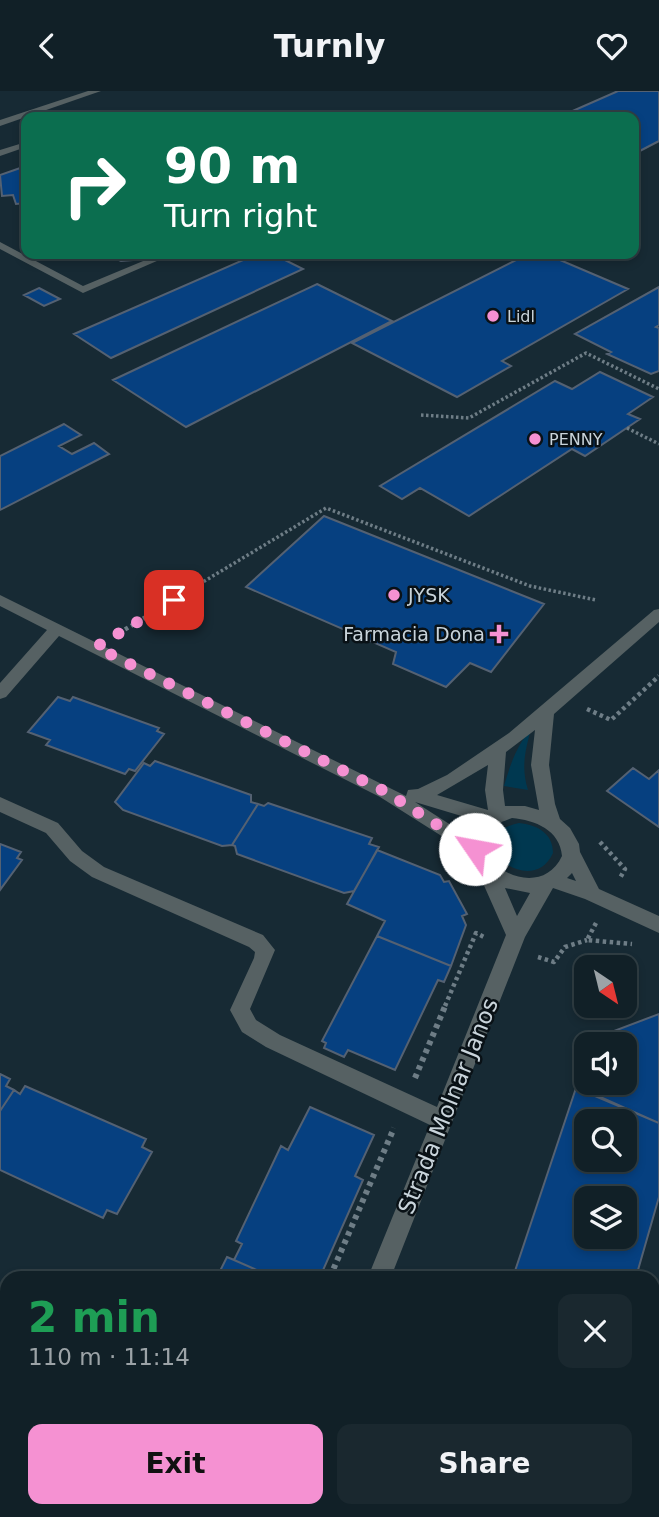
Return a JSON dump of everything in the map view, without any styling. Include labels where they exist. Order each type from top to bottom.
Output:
[{"type":"street","points":[[33,112],[97,91]]},
{"type":"street","points":[[0,123],[21,116]]},
{"type":"street","points":[[0,600],[386,792],[475,849]]},
{"type":"street","points":[[419,796],[466,773],[498,751],[659,614]]},
{"type":"street","points":[[0,693],[57,629]]},
{"type":"street","points":[[547,709],[538,754],[540,786],[551,820],[568,840],[570,852],[600,897]]},
{"type":"street","points":[[495,816],[494,790],[498,751]]},
{"type":"street","points":[[386,792],[419,796],[495,816],[524,811],[551,820]]},
{"type":"street","points":[[0,804],[52,828],[76,856],[98,872],[256,941],[265,950],[263,964],[244,995],[240,1010],[249,1026],[273,1041],[442,1120]]},
{"type":"street","points":[[495,816],[482,826],[476,837],[475,849],[489,872],[516,935]]},
{"type":"street","points":[[549,881],[562,872],[570,852]]},
{"type":"street","points":[[489,872],[516,885],[549,881],[600,897],[659,925]]},
{"type":"street","name":"Strada Molnar Janos","points":[[382,1271],[516,935],[549,881]]},
{"type":"lane","points":[[0,153],[21,146]]},
{"type":"lane","points":[[0,245],[21,256]]},
{"type":"lane","points":[[26,259],[83,290],[156,259]]},
{"type":"path","points":[[421,415],[469,418],[586,352],[659,389]]},
{"type":"path","points":[[627,428],[659,444]]},
{"type":"path","points":[[96,647],[326,508],[530,586],[596,600]]},
{"type":"path","points":[[578,715],[586,708],[611,720],[659,676]]},
{"type":"path","points":[[597,840],[625,869],[600,897],[587,940],[638,945]]},
{"type":"shaded area","points":[[531,729],[525,759],[528,790],[504,786],[514,756]]},
{"type":"shaded area","points":[[519,823],[538,828],[550,840],[553,853],[543,866],[529,871],[515,869],[503,862],[495,852],[494,840],[501,830]]},
{"type":"building","points":[[618,91],[659,91],[659,141],[639,151],[639,112],[570,112]]},
{"type":"building","points":[[21,168],[21,204],[16,204],[13,195],[2,196],[0,175]]},
{"type":"building","points":[[246,259],[283,259],[303,269],[111,358],[74,334]]},
{"type":"building","name":"Lidl","points":[[518,259],[558,259],[628,289],[502,361],[511,366],[457,397],[352,343]]},
{"type":"building","points":[[317,284],[392,321],[186,427],[113,380]]},
{"type":"building","points":[[659,287],[659,325],[656,327],[659,328],[659,371],[651,374],[607,354],[611,352],[575,334]]},
{"type":"building","points":[[39,288],[60,299],[44,306],[24,295]]},
{"type":"building","name":"PENNY","points":[[600,372],[653,397],[628,414],[640,419],[585,456],[572,449],[469,516],[420,488],[402,499],[380,486],[555,381],[572,389]]},
{"type":"building","points":[[64,424],[81,435],[59,446],[72,454],[94,443],[109,454],[0,510],[0,456]]},
{"type":"building","name":"JYSK","points":[[324,516],[544,604],[491,672],[470,663],[446,687],[393,664],[396,652],[246,587]]},
{"type":"building","points":[[58,697],[70,701],[73,697],[159,728],[157,731],[164,734],[135,771],[129,769],[125,774],[46,745],[50,740],[28,732]]},
{"type":"building","points":[[155,761],[251,795],[251,802],[258,804],[232,845],[222,846],[123,810],[115,802],[144,763],[150,766]]},
{"type":"building","points":[[633,768],[649,779],[659,770],[659,827],[607,791]]},
{"type":"building","points":[[268,803],[372,838],[369,844],[379,847],[354,891],[344,893],[237,854],[235,846],[232,845],[258,804],[264,806]]},
{"type":"building","points":[[0,844],[21,852],[17,858],[22,860],[0,890]]},
{"type":"building","points":[[377,850],[440,875],[444,882],[449,881],[467,914],[462,916],[466,925],[451,966],[377,936],[385,921],[347,904]]},
{"type":"building","points":[[377,936],[451,966],[444,982],[438,980],[395,1070],[348,1050],[344,1057],[324,1048],[326,1043],[322,1041]]},
{"type":"building","points":[[659,1014],[659,1123],[637,1113],[637,1109],[627,1109],[596,1095],[637,1095],[637,1032],[614,1031]]},
{"type":"building","points":[[0,1074],[10,1079],[6,1086],[14,1090],[0,1111]]},
{"type":"building","points":[[25,1086],[146,1139],[142,1147],[152,1152],[117,1214],[107,1210],[103,1218],[0,1170],[0,1111],[14,1090],[20,1094]]},
{"type":"building","points":[[574,1094],[593,1095],[626,1109],[574,1109],[574,1172],[637,1172],[637,1114],[659,1123],[659,1197],[638,1271],[515,1271]]},
{"type":"building","points":[[310,1107],[374,1135],[355,1176],[363,1180],[323,1271],[259,1271],[234,1260],[242,1244],[236,1241],[281,1146],[288,1150]]},
{"type":"building","points":[[227,1257],[259,1271],[220,1271]]},
{"type":"place","name":"Lidl","points":[[493,316]]},
{"type":"place","name":"PENNY","points":[[535,439]]},
{"type":"place","name":"JYSK","points":[[394,595]]},
{"type":"place","name":"Farmacia Dona","points":[[499,634]]},
{"type":"route","points":[[174,600],[96,647],[386,792],[475,849]]}]
